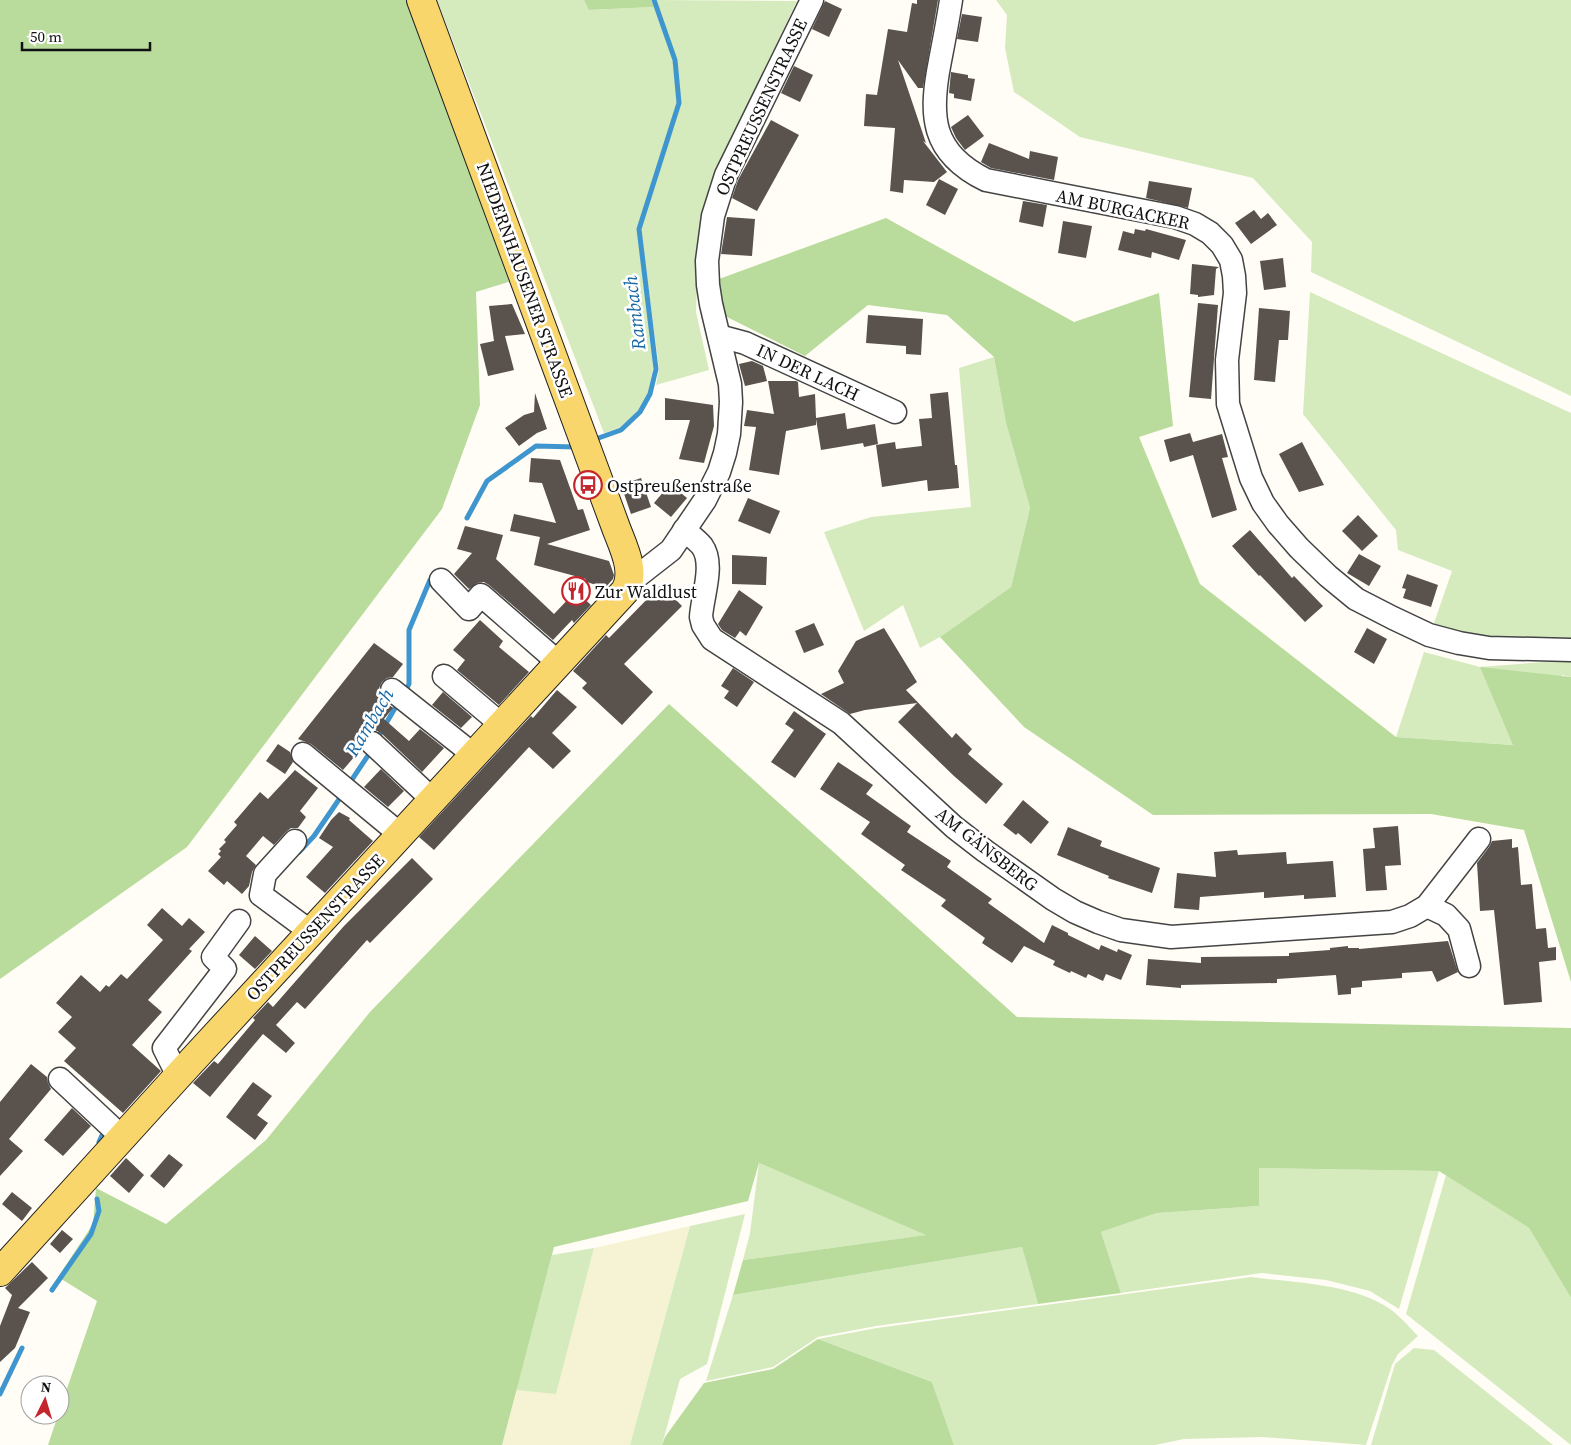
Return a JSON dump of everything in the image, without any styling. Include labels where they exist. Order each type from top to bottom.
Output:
[{"type":"main road","name":"NIEDERNHAUSENER STRASSE","points":[[421,0],[582,433],[628,571]]},
{"type":"main road","name":"OSTPREUSSENSTRASSE","points":[[0,1272],[178,1076],[625,592],[628,571]]},
{"type":"street","name":"OSTPREUSSENSTRASSE","points":[[628,571],[667,554],[706,500],[725,453],[729,434],[730,384],[711,304],[707,260],[709,237],[718,195],[726,175],[812,0]]},
{"type":"street","name":"AM BURGACKER","points":[[951,0],[933,105],[936,125],[943,143],[953,158],[969,172],[986,180],[1175,217],[1203,228],[1222,245],[1231,260],[1235,293],[1227,360],[1228,404],[1238,438],[1263,503],[1299,548],[1328,576],[1356,599],[1429,635],[1489,648],[1571,650]]},
{"type":"street","name":"IN DER LACH","points":[[718,336],[745,343],[895,412]]},
{"type":"street","name":"AM GÄNSBERG","points":[[684,530],[703,548],[707,558],[708,567],[701,617],[703,625],[712,639],[841,723],[962,833],[1046,894],[1075,912],[1121,930],[1171,937],[1392,922],[1410,916],[1427,906]]},
{"type":"street","points":[[441,580],[469,609],[481,595],[559,663]]},
{"type":"street","points":[[444,676],[502,725]]},
{"type":"street","points":[[400,696],[474,755]]},
{"type":"street","points":[[374,745],[433,800]]},
{"type":"street","points":[[303,754],[401,835]]},
{"type":"street","points":[[1469,966],[1459,929],[1446,915],[1427,906],[1480,839]]},
{"type":"street","points":[[296,840],[265,874],[262,896],[311,932]]},
{"type":"street","points":[[178,1076],[164,1048],[225,969],[213,957],[239,922]]},
{"type":"street","points":[[60,1079],[123,1138]]},
{"type":"shaded area","points":[[690,1226],[630,1445],[502,1445],[516,1390],[556,1393],[594,1248]]},
{"type":"green space","points":[[0,0],[407,0],[512,281],[476,292],[480,405],[442,509],[187,847],[0,979]]},
{"type":"green space","points":[[437,0],[584,0],[590,10],[654,7],[674,61],[677,104],[638,230],[652,340],[653,368],[648,394],[639,411],[619,428],[604,433]]},
{"type":"green space","points":[[584,0],[651,0],[654,7],[589,10]]},
{"type":"green space","points":[[655,0],[797,1],[713,178],[700,219],[696,312],[709,370],[656,385],[659,369],[641,230],[681,104],[677,60]]},
{"type":"green space","points":[[996,0],[1571,0],[1571,396],[1311,272],[1312,242],[1253,178],[1080,137],[1014,92],[1005,48],[1007,15]]},
{"type":"green space","points":[[886,218],[1074,322],[1159,293],[1173,426],[1139,437],[1200,584],[1396,737],[1513,745],[1480,667],[1571,677],[1571,982],[1524,830],[1431,814],[1153,815],[1024,727],[940,637],[1011,587],[1030,508],[1006,423],[994,357],[947,315],[868,305],[805,356],[725,316],[719,279]]},
{"type":"green space","points":[[1310,292],[1571,413],[1571,643],[1479,638],[1433,626],[1452,571],[1398,550],[1396,530],[1303,414]]},
{"type":"green space","points":[[994,357],[1006,423],[1030,508],[1011,587],[940,637],[920,648],[903,605],[864,631],[824,532],[871,517],[971,507],[959,368]]},
{"type":"green space","points":[[1424,652],[1480,667],[1571,660],[1571,677],[1562,675],[1514,745],[1396,737]]},
{"type":"green space","points":[[669,704],[1017,1017],[1571,1028],[1571,1298],[1529,1228],[1439,1171],[1259,1168],[1259,1206],[1157,1213],[1101,1232],[1121,1293],[1038,1304],[1022,1247],[733,1295],[743,1260],[926,1235],[759,1163],[748,1201],[554,1247],[502,1445],[48,1445],[55,1425],[70,1425],[70,1380],[97,1301],[58,1277],[93,1224],[96,1188],[166,1224],[266,1140],[370,1012]]},
{"type":"green space","points":[[759,1163],[927,1235],[743,1260],[750,1233]]},
{"type":"green space","points":[[1259,1168],[1439,1171],[1399,1309],[1370,1291],[1326,1280],[1262,1273],[1121,1293],[1101,1232],[1157,1213],[1259,1206]]},
{"type":"green space","points":[[1446,1175],[1529,1228],[1571,1298],[1571,1445],[1406,1314]]},
{"type":"green space","points":[[745,1214],[707,1364],[680,1379],[662,1445],[630,1445],[690,1226]]},
{"type":"green space","points":[[1022,1247],[1038,1304],[876,1326],[818,1337],[773,1367],[706,1381],[733,1295]]},
{"type":"green space","points":[[594,1248],[556,1394],[516,1390],[552,1255]]},
{"type":"green space","points":[[1251,1277],[1341,1289],[1375,1300],[1401,1318],[1418,1336],[1398,1354],[1392,1365],[1366,1445],[1263,1437],[1184,1439],[1155,1445],[954,1445],[932,1382],[818,1339],[877,1328]]},
{"type":"green space","points":[[818,1339],[932,1382],[954,1445],[662,1445],[665,1437],[704,1383],[773,1369]]},
{"type":"green space","points":[[1414,1348],[1434,1350],[1553,1445],[1371,1445],[1395,1364]]},
{"type":"building","points":[[917,0],[938,0],[923,88],[918,88],[898,60],[926,143],[923,141],[947,172],[934,182],[904,180],[903,193],[890,191],[895,128],[864,126],[866,94],[877,95],[888,29],[907,32],[912,3],[917,4]]},
{"type":"building","points":[[825,1],[842,9],[829,37],[812,29]]},
{"type":"building","points":[[962,14],[982,17],[978,42],[957,39]]},
{"type":"building","points":[[794,66],[813,75],[800,102],[781,93]]},
{"type":"building","points":[[951,72],[968,75],[968,78],[975,79],[971,101],[954,98],[954,94],[949,93]]},
{"type":"building","points":[[968,115],[984,136],[965,150],[951,127]]},
{"type":"building","points":[[771,120],[799,135],[757,211],[732,198],[738,180]]},
{"type":"building","points":[[989,143],[1029,159],[1030,151],[1058,157],[1054,180],[991,168],[981,162]]},
{"type":"building","points":[[939,179],[958,189],[945,215],[926,205]]},
{"type":"building","points":[[1149,181],[1192,188],[1188,208],[1146,198]]},
{"type":"building","points":[[1023,201],[1047,205],[1043,227],[1019,222]]},
{"type":"building","points":[[1254,210],[1261,219],[1268,213],[1277,225],[1251,244],[1235,223]]},
{"type":"building","points":[[727,217],[755,219],[752,256],[721,254]]},
{"type":"building","points":[[1063,221],[1092,226],[1086,258],[1058,253]]},
{"type":"building","points":[[1135,229],[1145,231],[1146,229],[1186,240],[1179,260],[1152,252],[1151,258],[1118,250],[1123,231],[1134,234]]},
{"type":"building","points":[[1283,258],[1286,287],[1264,290],[1260,261]]},
{"type":"building","points":[[1192,264],[1219,267],[1216,269],[1214,295],[1198,297],[1198,295],[1190,294]]},
{"type":"building","points":[[1198,303],[1218,305],[1211,399],[1189,397]]},
{"type":"building","points":[[512,304],[525,334],[505,336],[514,370],[488,376],[480,344],[494,341],[489,306]]},
{"type":"building","points":[[1259,308],[1290,311],[1288,340],[1279,340],[1275,382],[1254,380]]},
{"type":"building","points":[[868,315],[923,319],[921,355],[906,354],[906,346],[866,343]]},
{"type":"building","points":[[752,361],[763,366],[767,381],[745,386],[739,364]]},
{"type":"building","points":[[768,381],[796,381],[798,382],[799,397],[815,394],[816,418],[845,413],[847,429],[875,424],[878,444],[864,447],[863,443],[821,450],[816,419],[816,425],[786,431],[779,475],[749,470],[756,427],[744,426],[747,410],[774,414]]},
{"type":"building","points":[[948,392],[959,488],[928,491],[927,480],[882,487],[876,445],[895,442],[896,449],[922,446],[919,419],[932,418],[930,394]]},
{"type":"building","points":[[535,393],[547,429],[537,433],[519,446],[505,428],[524,415],[534,412]]},
{"type":"building","points":[[665,398],[713,405],[714,426],[704,463],[679,459],[690,420],[665,420]]},
{"type":"building","points":[[1190,433],[1193,442],[1222,434],[1228,457],[1222,458],[1237,510],[1212,518],[1193,455],[1170,462],[1164,440]]},
{"type":"building","points":[[1302,442],[1324,485],[1299,492],[1279,454]]},
{"type":"building","points":[[531,458],[560,460],[578,510],[583,509],[590,530],[547,544],[609,561],[614,575],[605,588],[584,581],[586,579],[534,565],[540,537],[510,531],[514,514],[556,523],[542,483],[529,482]]},
{"type":"building","points":[[641,478],[651,507],[631,514],[621,485]]},
{"type":"building","points":[[670,484],[687,498],[671,517],[654,503]]},
{"type":"building","points":[[748,498],[780,511],[770,534],[738,521]]},
{"type":"building","points":[[1358,515],[1378,536],[1362,551],[1342,531]]},
{"type":"building","points":[[465,526],[503,535],[496,559],[554,614],[576,591],[591,605],[574,623],[572,620],[553,640],[489,585],[484,582],[477,583],[469,589],[454,574],[472,553],[457,549]]},
{"type":"building","points":[[1250,530],[1292,578],[1294,576],[1323,606],[1305,622],[1232,546]]},
{"type":"building","points":[[1359,554],[1381,566],[1369,586],[1347,573]]},
{"type":"building","points":[[732,555],[767,557],[766,585],[732,584]]},
{"type":"building","points":[[1407,574],[1438,585],[1431,607],[1403,598],[1406,589],[1402,588]]},
{"type":"building","points":[[661,585],[682,606],[624,664],[653,692],[622,725],[582,688],[587,683],[573,671],[606,635],[609,638]]},
{"type":"building","points":[[739,590],[763,607],[746,636],[740,631],[735,638],[722,630],[718,624]]},
{"type":"building","points":[[480,620],[503,641],[499,647],[529,672],[499,705],[457,670],[465,660],[453,650]]},
{"type":"building","points":[[814,623],[824,645],[804,653],[795,631]]},
{"type":"building","points":[[884,628],[917,682],[906,690],[952,738],[956,733],[972,749],[968,754],[1003,784],[986,804],[898,722],[917,703],[865,710],[850,714],[821,694],[844,683],[838,671],[856,641]]},
{"type":"building","points":[[1367,628],[1387,639],[1374,664],[1354,652]]},
{"type":"building","points":[[374,643],[403,664],[393,677],[387,678],[382,682],[379,688],[379,697],[393,708],[384,719],[409,741],[420,729],[444,748],[422,772],[381,733],[375,730],[369,730],[362,734],[359,741],[361,749],[343,770],[311,744],[298,739]]},
{"type":"building","points":[[733,668],[754,682],[737,707],[724,698],[729,691],[721,686]]},
{"type":"building","points":[[557,690],[577,707],[552,733],[571,751],[553,769],[529,747],[434,850],[419,837],[531,716],[533,718]]},
{"type":"building","points":[[443,692],[472,717],[461,728],[432,705]]},
{"type":"building","points":[[794,711],[826,734],[795,778],[771,762],[794,730],[785,724]]},
{"type":"building","points":[[278,744],[290,752],[293,762],[285,774],[266,761]]},
{"type":"building","points":[[838,762],[873,785],[866,794],[911,826],[907,832],[951,861],[947,867],[992,899],[988,903],[1044,943],[1052,925],[1099,950],[1101,945],[1117,952],[1118,949],[1132,955],[1121,980],[1106,974],[1103,981],[1088,974],[1086,978],[1071,971],[1070,973],[1053,965],[1055,961],[1024,946],[1012,963],[982,943],[985,938],[941,906],[946,900],[901,870],[905,865],[861,834],[870,822],[820,789]]},
{"type":"building","points":[[381,769],[404,791],[388,807],[364,787]]},
{"type":"building","points":[[295,770],[318,788],[300,811],[306,817],[298,828],[291,828],[274,845],[263,836],[246,856],[256,865],[252,872],[249,886],[242,894],[227,881],[224,885],[208,871],[221,857],[218,854],[221,851],[219,849],[237,825],[234,822],[260,792],[268,799]]},
{"type":"building","points":[[1023,800],[1049,822],[1031,844],[1018,833],[1016,835],[1003,825]]},
{"type":"building","points":[[339,812],[350,818],[349,820],[373,841],[325,893],[306,877],[333,847],[319,838]]},
{"type":"building","points":[[1398,826],[1401,865],[1385,866],[1387,890],[1366,891],[1363,849],[1375,848],[1373,828]]},
{"type":"building","points":[[1068,827],[1102,841],[1100,846],[1160,868],[1152,893],[1108,878],[1109,876],[1057,855]]},
{"type":"building","points":[[1512,839],[1512,848],[1518,847],[1521,885],[1532,884],[1536,929],[1546,928],[1548,948],[1556,947],[1556,960],[1539,962],[1542,1002],[1504,1005],[1494,910],[1480,911],[1477,863],[1492,841]]},
{"type":"building","points":[[1237,850],[1238,855],[1286,852],[1287,864],[1333,861],[1336,897],[1304,899],[1304,895],[1264,898],[1264,892],[1200,897],[1199,910],[1174,908],[1177,873],[1216,877],[1214,852]]},
{"type":"building","points":[[412,858],[433,879],[370,943],[367,940],[305,1009],[297,1002],[276,1025],[295,1043],[286,1053],[263,1034],[210,1097],[193,1083],[214,1061],[218,1064],[255,1020],[253,1018],[268,1002],[273,1007],[344,926]]},
{"type":"building","points":[[162,908],[182,926],[189,918],[205,932],[189,949],[192,951],[148,1000],[162,1012],[132,1045],[161,1071],[123,1113],[64,1061],[76,1048],[58,1032],[72,1017],[56,1003],[81,975],[100,992],[106,985],[109,987],[121,974],[127,979],[163,940],[147,925]]},
{"type":"building","points":[[255,936],[272,951],[255,969],[239,955]]},
{"type":"building","points":[[1448,941],[1458,972],[1437,982],[1432,971],[1402,973],[1402,978],[1362,981],[1362,987],[1351,988],[1351,994],[1338,995],[1336,975],[1277,979],[1277,983],[1181,985],[1181,988],[1146,985],[1148,959],[1201,963],[1201,957],[1289,956],[1289,953],[1330,950],[1330,948],[1348,946],[1348,948],[1359,949]]},
{"type":"building","points":[[31,1064],[47,1077],[51,1089],[9,1139],[23,1151],[0,1176],[0,1102]]},
{"type":"building","points":[[253,1082],[272,1096],[257,1115],[268,1123],[255,1140],[226,1117]]},
{"type":"building","points":[[72,1108],[91,1126],[63,1156],[44,1140]]},
{"type":"building","points":[[169,1154],[183,1165],[164,1188],[150,1176]]},
{"type":"building","points":[[126,1158],[144,1175],[129,1193],[110,1176]]},
{"type":"building","points":[[12,1192],[32,1208],[22,1221],[2,1204]]},
{"type":"building","points":[[62,1230],[73,1239],[60,1253],[50,1244]]},
{"type":"building","points":[[32,1262],[48,1278],[18,1308],[30,1312],[15,1348],[0,1362],[0,1326],[12,1295],[5,1288]]},
{"type":"waterway","name":"Rambach","points":[[593,440],[621,430],[640,412],[650,394],[656,369],[639,229],[679,103],[675,60],[654,0]]},
{"type":"waterway","name":"Rambach","points":[[467,518],[487,481],[536,446],[576,447]]},
{"type":"waterway","name":"Rambach","points":[[405,692],[409,684],[409,630],[430,580]]},
{"type":"waterway","name":"Rambach","points":[[377,739],[398,703]]},
{"type":"waterway","name":"Rambach","points":[[349,784],[371,751]]},
{"type":"waterway","name":"Rambach","points":[[299,852],[314,836],[342,795]]},
{"type":"waterway","name":"Rambach","points":[[99,1142],[104,1131]]},
{"type":"waterway","name":"Rambach","points":[[52,1290],[91,1234],[99,1211],[97,1199]]},
{"type":"waterway","name":"Rambach","points":[[0,1394],[22,1348]]},
{"type":"place","name":"Ostpreußenstraße","points":[[588,485]]},
{"type":"place","name":"Zur Waldlust","points":[[576,591]]}]
